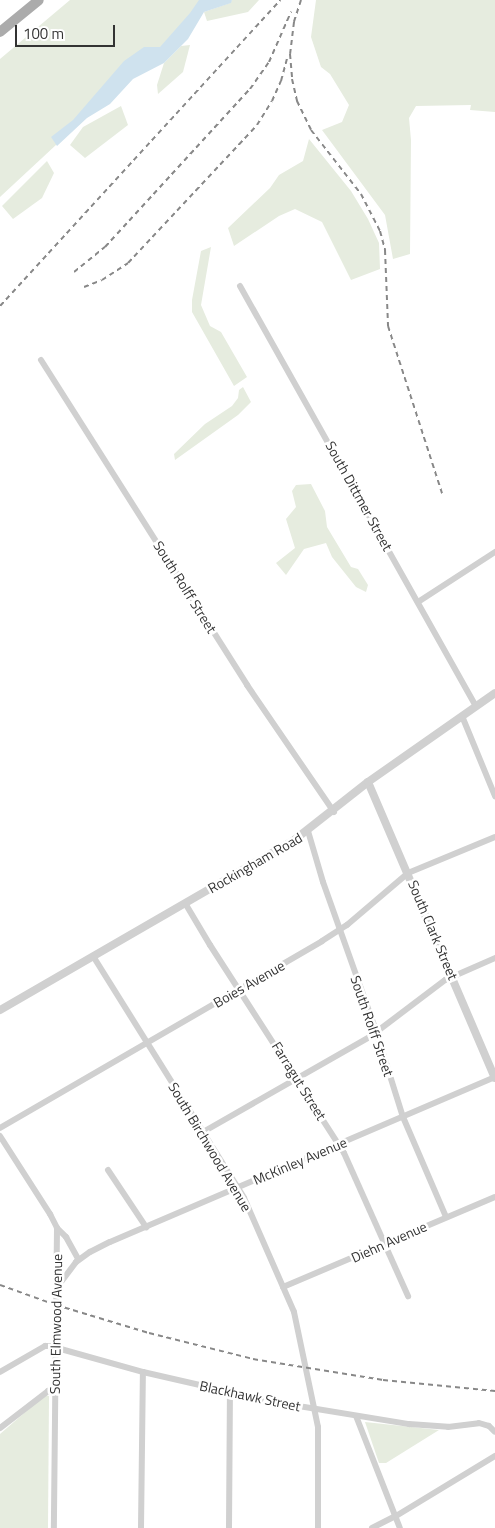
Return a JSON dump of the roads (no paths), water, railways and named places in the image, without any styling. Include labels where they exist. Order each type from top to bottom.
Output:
[{"type":"main road","points":[[0,32],[39,0]]},
{"type":"street","name":"South Dittmer Street","points":[[240,286],[476,706]]},
{"type":"street","name":"South Rolff Street","points":[[41,360],[247,685],[334,812]]},
{"type":"street","points":[[418,602],[495,552]]},
{"type":"street","name":"Rockingham Road","points":[[0,1010],[308,831],[334,812],[368,782],[495,693]]},
{"type":"street","points":[[462,716],[495,796]]},
{"type":"street","name":"South Clark Street","points":[[368,782],[495,1078]]},
{"type":"street","name":"South Rolff Street","points":[[308,831],[339,930],[376,1031],[403,1117],[446,1217]]},
{"type":"street","name":"Boies Avenue","points":[[0,1128],[339,930],[408,872],[495,837]]},
{"type":"street","name":"Farragut Street","points":[[185,903],[339,1145],[408,1296]]},
{"type":"street","name":"South Birchwood Avenue","points":[[93,956],[238,1187],[294,1312],[318,1427],[318,1528]]},
{"type":"street","points":[[203,1132],[376,1031],[453,977],[495,958]]},
{"type":"street","name":"McKinley Avenue","points":[[58,1286],[66,1273],[90,1252],[495,1078]]},
{"type":"street","name":"South Elmwood Avenue","points":[[0,1136],[57,1228],[58,1286],[55,1347],[54,1528]]},
{"type":"street","points":[[108,1170],[146,1227]]},
{"type":"street","name":"Diehn Avenue","points":[[283,1287],[495,1197]]},
{"type":"street","points":[[57,1228],[66,1237],[79,1260]]},
{"type":"street","points":[[0,1372],[45,1346],[55,1347]]},
{"type":"street","name":"Blackhawk Street","points":[[55,1347],[143,1372],[230,1393],[315,1410],[448,1427],[479,1423],[489,1426],[495,1432]]},
{"type":"street","points":[[141,1528],[143,1372]]},
{"type":"street","points":[[0,1428],[48,1391],[56,1390]]},
{"type":"street","points":[[228,1528],[230,1393]]},
{"type":"street","points":[[356,1416],[400,1528]]},
{"type":"street","points":[[372,1528],[396,1516],[495,1456]]},
{"type":"water","points":[[199,0],[232,0],[231,3],[204,12],[188,39],[164,63],[133,79],[110,104],[87,118],[57,146],[51,137],[73,120],[124,61],[144,47],[160,47]]},
{"type":"railway","points":[[0,306],[280,0]]},
{"type":"railway","points":[[301,0],[294,22],[290,54],[292,79],[297,101],[311,130],[361,194],[380,231],[385,250],[388,326],[442,493]]},
{"type":"railway","points":[[74,272],[105,247],[250,89],[269,62],[291,12]]},
{"type":"railway","points":[[84,287],[102,280],[128,263],[257,125],[272,101],[281,81],[287,59]]},
{"type":"railway","points":[[0,1285],[56,1305],[149,1333],[253,1359],[383,1380],[495,1391]]}]
